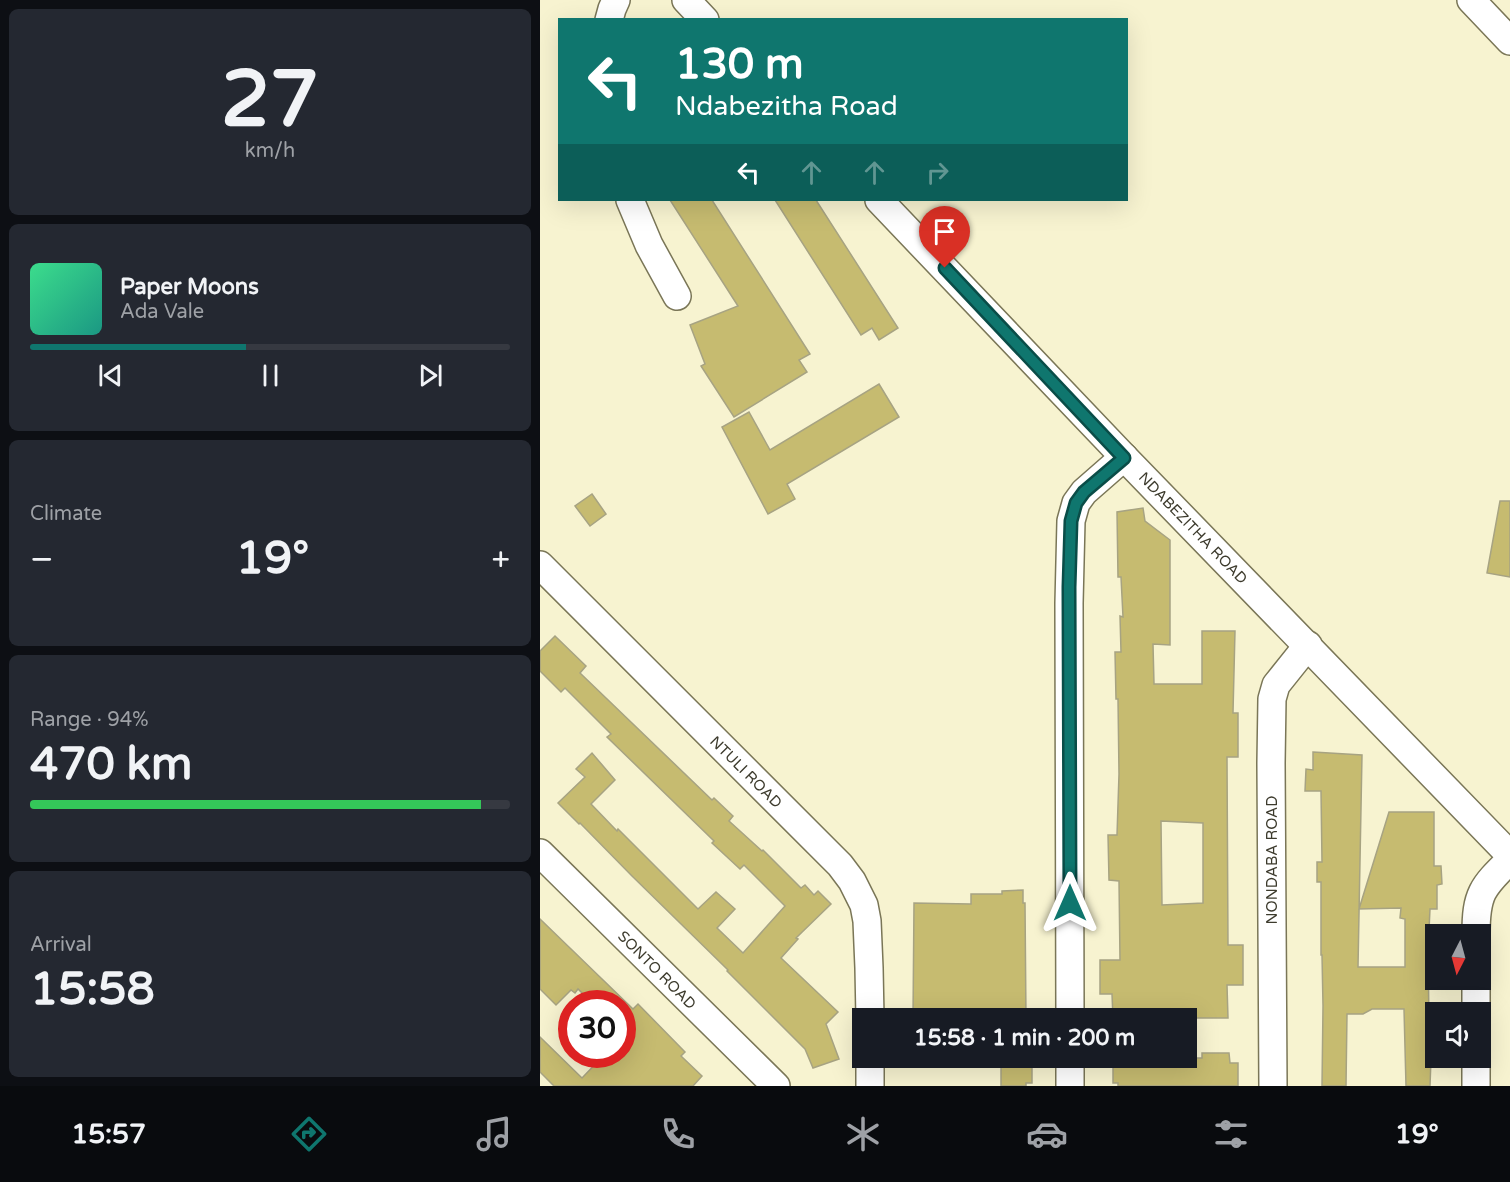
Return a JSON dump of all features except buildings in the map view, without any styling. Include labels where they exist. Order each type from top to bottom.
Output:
[{"type":"street","points":[[610,18],[616,0]]},
{"type":"street","points":[[687,0],[703,18]]},
{"type":"street","points":[[1471,0],[1510,41]]},
{"type":"street","points":[[630,201],[649,245],[677,296]]},
{"type":"street","name":"NDABEZITHA ROAD","points":[[880,201],[1124,458],[1510,855]]},
{"type":"street","points":[[1070,1008],[1069,584],[1071,521],[1076,503],[1084,492],[1124,458]]},
{"type":"street","name":"NTULI ROAD","points":[[540,565],[840,865],[852,881],[864,905],[867,921],[870,1008]]},
{"type":"street","name":"NONDABA ROAD","points":[[1273,1086],[1272,699],[1276,685],[1308,645]]},
{"type":"street","name":"SONTO ROAD","points":[[540,853],[776,1086]]},
{"type":"street","points":[[1476,924],[1476,910],[1480,894],[1492,877],[1510,860]]},
{"type":"street","points":[[870,1068],[870,1086]]},
{"type":"street","points":[[1070,1068],[1070,1086]]},
{"type":"street","points":[[1476,1068],[1476,1086]]},
{"type":"route","points":[[945,268],[1124,458],[1084,492],[1076,503],[1071,521],[1069,555],[1070,903]]}]
